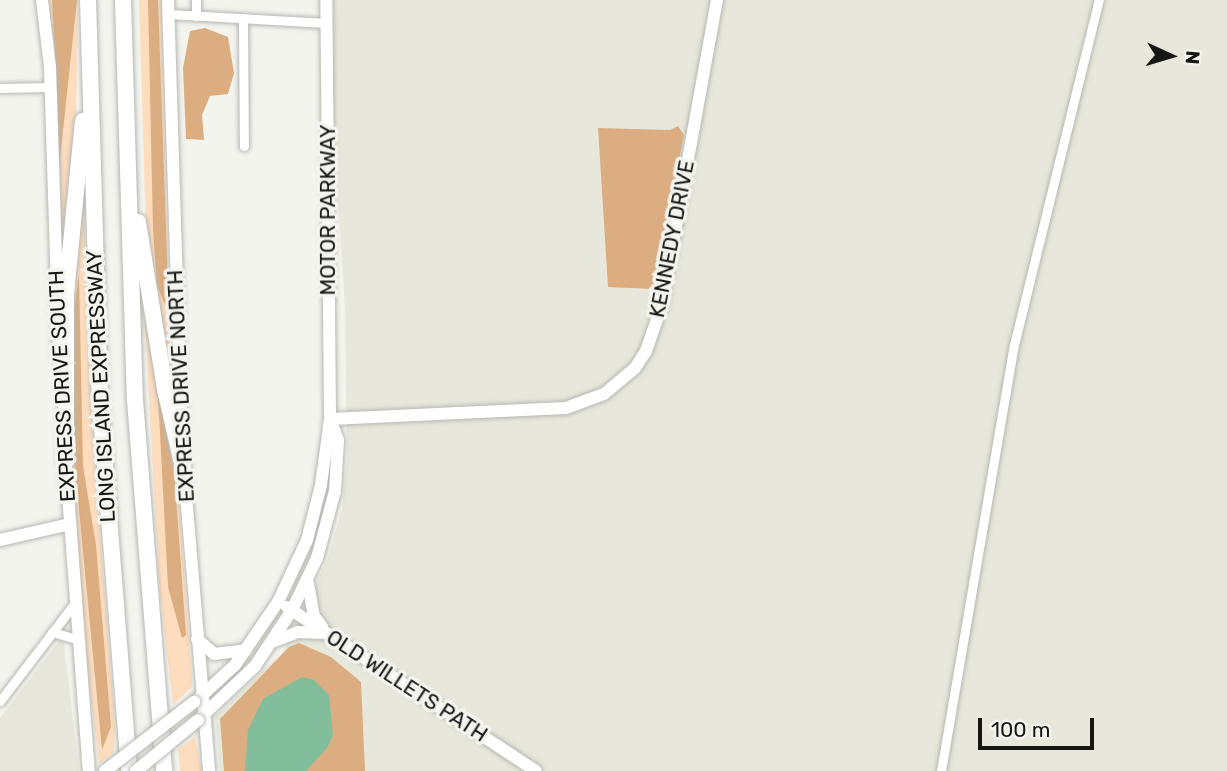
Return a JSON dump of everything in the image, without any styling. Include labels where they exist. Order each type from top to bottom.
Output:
[{"type":"highway","points":[[66,461],[66,294],[84,113],[87,0]]},
{"type":"highway","name":"LONG ISLAND EXPRESSWAY","points":[[87,0],[100,402],[129,771]]},
{"type":"highway","name":"LONG ISLAND EXPRESSWAY","points":[[122,0],[135,400],[164,771]]},
{"type":"highway","points":[[123,26],[144,275],[183,467]]},
{"type":"main road","name":"EXPRESS DRIVE SOUTH","points":[[42,0],[50,87],[66,461],[77,639],[89,771]]},
{"type":"main road","name":"EXPRESS DRIVE NORTH","points":[[168,0],[183,467],[197,639],[198,699],[209,771]]},
{"type":"main road","name":"MOTOR PARKWAY","points":[[105,771],[198,699],[246,650],[278,602],[317,508],[330,419],[326,0]]},
{"type":"main road","name":"KENNEDY DRIVE","points":[[330,419],[566,408],[604,394],[635,368],[646,351],[661,308],[717,0]]},
{"type":"main road","name":"MOTOR PARKWAY","points":[[136,771],[237,687],[272,642],[292,610],[308,577],[335,491],[338,440],[330,419]]},
{"type":"main road","points":[[0,540],[70,524]]},
{"type":"main road","points":[[308,577],[314,615],[327,633]]},
{"type":"main road","name":"OLD WILLETS PATH","points":[[278,602],[536,771]]},
{"type":"main road","points":[[272,642],[298,632],[327,633]]},
{"type":"main road","points":[[197,639],[214,654],[246,650]]},
{"type":"street","points":[[195,0],[196,16]]},
{"type":"street","points":[[941,771],[1012,355],[1100,0]]},
{"type":"street","points":[[169,14],[326,23]]},
{"type":"street","points":[[243,18],[244,146]]},
{"type":"street","points":[[0,88],[50,87]]},
{"type":"street","points":[[0,701],[75,603]]},
{"type":"street","points":[[52,632],[77,639]]},
{"type":"shaded area","points":[[45,0],[78,0],[76,123],[62,257]]},
{"type":"shaded area","points":[[52,0],[77,0],[59,168],[58,110]]},
{"type":"shaded area","points":[[139,0],[161,0],[171,374],[146,233]]},
{"type":"shaded area","points":[[148,0],[158,0],[169,315],[157,285],[153,231]]},
{"type":"shaded area","points":[[325,0],[1227,0],[1227,771],[220,771],[215,716],[283,652],[328,558],[342,509],[347,461],[345,307]]},
{"type":"shaded area","points":[[205,28],[228,37],[234,73],[228,94],[210,96],[202,115],[204,140],[186,139],[183,68],[190,31]]},
{"type":"shaded area","points":[[678,126],[684,135],[653,289],[608,287],[598,128],[670,130]]},
{"type":"shaded area","points":[[83,187],[92,432],[115,726],[114,752],[99,764],[82,625],[69,377],[68,319]]},
{"type":"shaded area","points":[[79,275],[83,466],[96,545],[111,727],[102,750],[74,457],[70,337]]},
{"type":"shaded area","points":[[143,284],[177,479],[192,681],[192,687],[173,705],[159,584]]},
{"type":"shaded area","points":[[158,395],[174,470],[186,635],[182,638],[168,587]]},
{"type":"shaded area","points":[[63,636],[79,771],[0,771],[0,718]]},
{"type":"shaded area","points":[[299,643],[331,657],[361,682],[365,771],[224,771],[220,719],[289,647]]},
{"type":"shaded area","points":[[302,677],[314,680],[329,695],[333,735],[327,748],[306,771],[245,771],[248,730],[263,699]]},
{"type":"shaded area","points":[[195,737],[202,771],[180,771],[178,749]]}]
